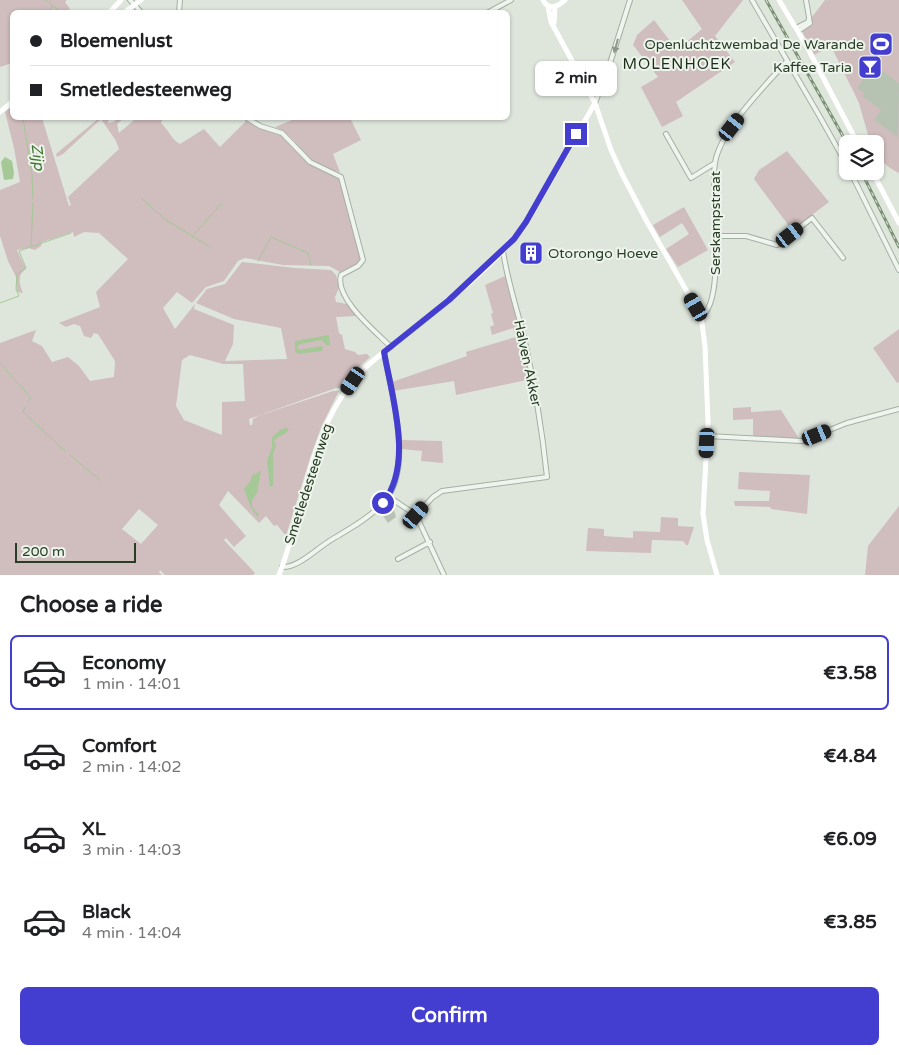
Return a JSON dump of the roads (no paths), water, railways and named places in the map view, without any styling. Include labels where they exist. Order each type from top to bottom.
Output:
[{"type":"street","points":[[112,10],[120,0]]},
{"type":"street","points":[[130,0],[135,2],[141,0]]},
{"type":"street","points":[[492,10],[511,0]]},
{"type":"street","points":[[543,0],[548,6],[549,16],[555,28],[595,103],[611,150],[630,189],[701,316],[705,346],[708,436],[703,514],[717,575]]},
{"type":"street","points":[[555,28],[553,16],[555,7],[564,0]]},
{"type":"street","points":[[595,103],[612,60],[630,0]]},
{"type":"street","points":[[752,0],[839,151]]},
{"type":"street","points":[[780,0],[853,135]]},
{"type":"street","points":[[797,30],[808,22],[809,16],[806,0]]},
{"type":"street","points":[[548,6],[555,7]]},
{"type":"street","name":"Serskampstraat","points":[[701,316],[707,311],[716,276],[715,163],[725,136],[787,61]]},
{"type":"street","name":"Smetledesteenweg","points":[[279,575],[309,474],[328,419],[353,381],[368,364],[449,300],[503,251],[526,222],[595,103]]},
{"type":"street","points":[[0,112],[10,104]]},
{"type":"street","points":[[250,120],[260,126],[282,133],[310,162],[342,177],[363,260],[358,266],[341,276],[340,284],[353,309],[391,347]]},
{"type":"street","points":[[666,134],[691,178],[715,163]]},
{"type":"street","points":[[854,180],[899,270]]},
{"type":"street","points":[[877,180],[899,223]]},
{"type":"street","points":[[716,236],[746,236],[777,244],[812,218],[843,258]]},
{"type":"street","name":"Halven Akker","points":[[416,515],[433,497],[442,491],[547,477],[535,390],[503,251]]},
{"type":"street","points":[[282,567],[291,568],[318,548],[353,528],[389,496],[397,477],[398,438],[384,352]]},
{"type":"street","points":[[708,436],[802,441],[847,423],[899,409]]},
{"type":"street","points":[[389,496],[416,515],[444,575]]},
{"type":"street","points":[[398,559],[430,542]]},
{"type":"waterway","name":"Zijp","points":[[46,0],[58,10]]},
{"type":"waterway","name":"Zijp","points":[[51,10],[52,6]]},
{"type":"waterway","name":"Zijp","points":[[23,120],[32,175],[33,199]]},
{"type":"waterway","points":[[141,198],[166,220],[210,247]]},
{"type":"waterway","name":"Zijp","points":[[31,246],[33,203]]},
{"type":"waterway","points":[[192,237],[221,204]]},
{"type":"waterway","points":[[0,303],[19,296],[16,289],[17,274],[26,268],[19,251],[71,233]]},
{"type":"waterway","points":[[258,261],[271,237],[308,253],[311,265]]},
{"type":"waterway","points":[[0,363],[31,398],[28,402]]},
{"type":"waterway","points":[[25,407],[23,412],[65,451]]},
{"type":"waterway","points":[[70,455],[100,480]]},
{"type":"railway","points":[[766,0],[842,135]]},
{"type":"railway","points":[[866,180],[899,247]]},
{"type":"place","name":"Openluchtzwembad De Warande","points":[[881,44]]},
{"type":"place","name":"Kaffee Taria","points":[[870,67]]},
{"type":"place","name":"Otorongo Hoeve","points":[[531,253]]},
{"type":"district","name":"MOLENHOEK","points":[[677,64]]}]
